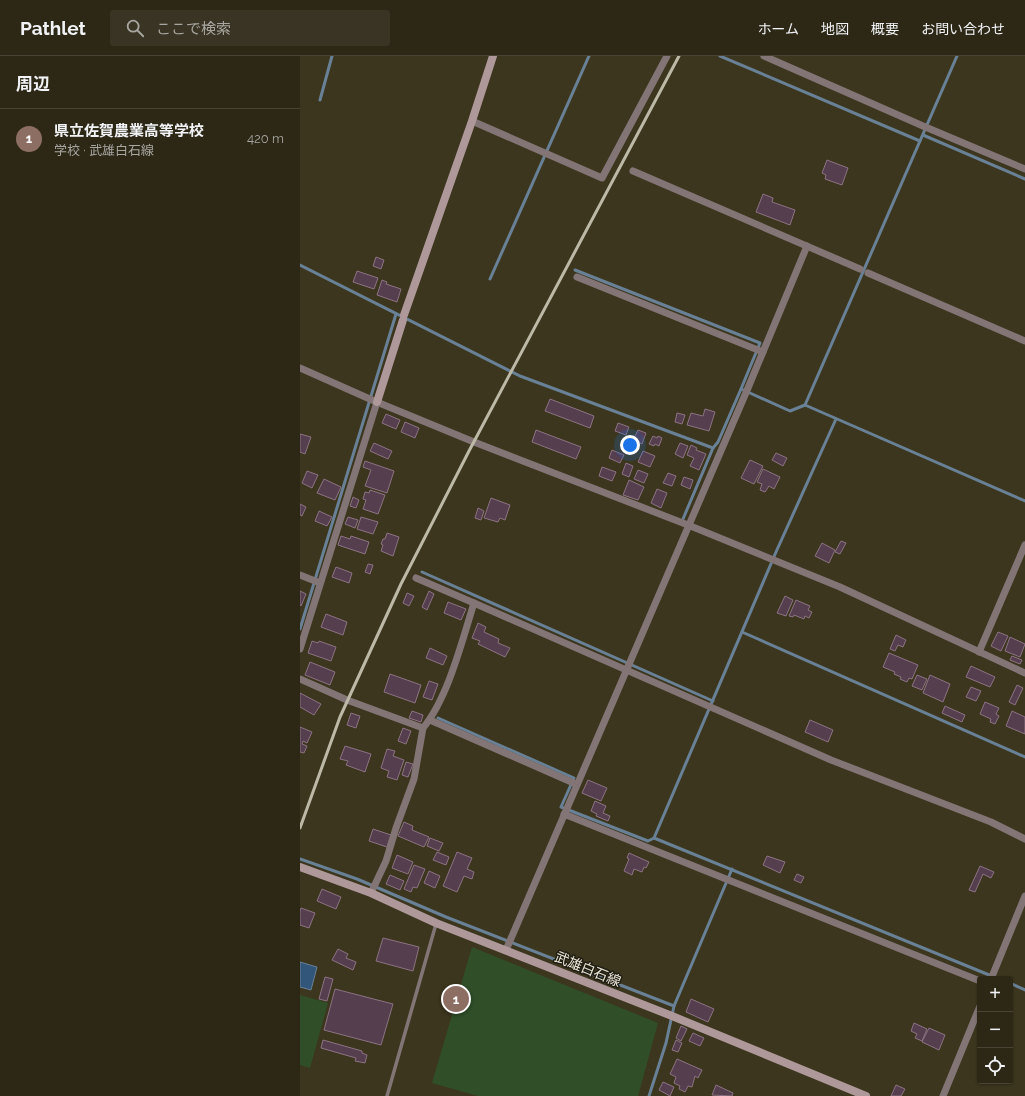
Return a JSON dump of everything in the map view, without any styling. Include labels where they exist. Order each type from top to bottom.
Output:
[{"type":"main road","points":[[373,400],[404,317],[493,56]]},
{"type":"main road","name":"武雄白石線","points":[[300,867],[372,891],[436,922],[508,944],[675,1017],[866,1096]]},
{"type":"street","points":[[472,121],[602,178],[666,56]]},
{"type":"street","points":[[764,56],[1025,169]]},
{"type":"street","points":[[633,171],[860,269]]},
{"type":"street","points":[[508,944],[565,810],[573,783],[628,665],[746,391],[759,350],[807,246]]},
{"type":"street","points":[[868,273],[1025,341]]},
{"type":"street","points":[[577,277],[759,350]]},
{"type":"street","points":[[300,368],[373,400],[567,479],[688,525],[840,587],[1025,673]]},
{"type":"street","points":[[300,649],[317,582],[373,400]]},
{"type":"street","points":[[979,652],[1025,545]]},
{"type":"street","points":[[300,575],[317,582]]},
{"type":"street","points":[[416,578],[628,665],[710,706],[831,760],[991,822],[1025,839]]},
{"type":"street","points":[[372,891],[386,861],[396,828],[414,779],[423,728],[430,720],[449,680],[474,603]]},
{"type":"street","points":[[300,679],[347,700],[423,728]]},
{"type":"street","points":[[430,720],[573,783]]},
{"type":"street","points":[[565,810],[729,880],[977,981]]},
{"type":"street","points":[[992,976],[1025,896]]},
{"type":"street","points":[[943,1096],[978,1012]]},
{"type":"lane","points":[[387,1096],[436,922]]},
{"type":"green space","points":[[472,947],[658,1023],[638,1096],[478,1096],[432,1083]]},
{"type":"green space","points":[[300,995],[328,1003],[310,1068],[300,1065]]},
{"type":"water","points":[[300,962],[317,967],[311,990],[300,987]]},
{"type":"building","points":[[827,160],[848,168],[842,185],[825,179],[826,175],[822,173]]},
{"type":"building","points":[[763,194],[773,198],[772,202],[795,210],[790,225],[756,212]]},
{"type":"building","points":[[376,257],[384,260],[381,269],[373,266]]},
{"type":"building","points":[[357,271],[378,278],[374,289],[353,282]]},
{"type":"building","points":[[382,280],[387,282],[386,284],[401,289],[397,302],[377,295]]},
{"type":"building","points":[[550,399],[594,416],[590,428],[545,411]]},
{"type":"building","points":[[705,409],[715,412],[709,431],[687,425],[691,413],[703,416]]},
{"type":"building","points":[[677,413],[685,415],[682,424],[675,422]]},
{"type":"building","points":[[386,414],[400,420],[396,429],[382,423]]},
{"type":"building","points":[[405,422],[419,428],[415,438],[401,432]]},
{"type":"building","points":[[618,423],[629,427],[626,435],[615,431]]},
{"type":"building","points":[[536,430],[581,447],[576,459],[532,442]]},
{"type":"building","points":[[638,430],[646,433],[642,444],[634,438]]},
{"type":"building","points":[[300,434],[311,437],[305,454],[300,452]]},
{"type":"building","points":[[653,436],[662,438],[659,446],[649,444]]},
{"type":"building","points":[[374,443],[392,451],[388,459],[370,451]]},
{"type":"building","points":[[680,443],[688,446],[683,458],[675,454]]},
{"type":"building","points":[[691,445],[697,448],[696,450],[706,454],[699,470],[690,466],[694,458],[687,455]]},
{"type":"building","points":[[612,450],[624,455],[620,463],[609,458]]},
{"type":"building","points":[[643,451],[655,456],[650,467],[638,462]]},
{"type":"building","points":[[776,453],[787,458],[783,466],[772,460]]},
{"type":"building","points":[[750,460],[763,466],[754,484],[741,478]]},
{"type":"building","points":[[365,461],[394,471],[387,493],[365,486],[371,470],[363,467]]},
{"type":"building","points":[[626,463],[633,466],[629,477],[622,474]]},
{"type":"building","points":[[602,467],[616,472],[612,481],[599,476]]},
{"type":"building","points":[[763,469],[780,477],[774,489],[769,486],[765,492],[760,490],[762,484],[757,482]]},
{"type":"building","points":[[638,470],[648,474],[644,483],[634,479]]},
{"type":"building","points":[[307,471],[318,475],[312,488],[302,483]]},
{"type":"building","points":[[668,473],[676,476],[672,486],[663,483]]},
{"type":"building","points":[[684,477],[693,480],[690,489],[681,485]]},
{"type":"building","points":[[324,479],[341,487],[335,500],[317,493]]},
{"type":"building","points":[[629,480],[644,487],[638,500],[623,495]]},
{"type":"building","points":[[657,489],[667,493],[661,508],[651,503]]},
{"type":"building","points":[[370,490],[385,495],[378,514],[363,509],[366,500],[363,499],[365,492],[369,493]]},
{"type":"building","points":[[353,497],[359,500],[356,508],[350,506]]},
{"type":"building","points":[[491,498],[510,505],[505,520],[500,518],[498,522],[484,518]]},
{"type":"building","points":[[300,504],[306,507],[302,516],[300,515]]},
{"type":"building","points":[[478,508],[484,511],[481,520],[475,518]]},
{"type":"building","points":[[319,511],[332,517],[327,526],[315,521]]},
{"type":"building","points":[[348,517],[358,520],[355,528],[345,524]]},
{"type":"building","points":[[361,517],[378,522],[373,534],[357,529]]},
{"type":"building","points":[[387,533],[399,537],[393,556],[381,551],[383,545],[381,544]]},
{"type":"building","points":[[341,536],[350,539],[351,536],[369,542],[365,554],[338,545]]},
{"type":"building","points":[[841,541],[846,543],[840,554],[835,552]]},
{"type":"building","points":[[822,543],[835,550],[829,563],[815,556]]},
{"type":"building","points":[[368,564],[373,565],[370,574],[365,572]]},
{"type":"building","points":[[336,567],[352,573],[349,583],[332,577]]},
{"type":"building","points":[[300,591],[306,594],[301,606],[300,605]]},
{"type":"building","points":[[429,591],[434,594],[427,610],[422,607]]},
{"type":"building","points":[[407,593],[414,596],[409,606],[403,603]]},
{"type":"building","points":[[785,596],[793,600],[786,616],[777,613]]},
{"type":"building","points":[[796,600],[810,606],[808,610],[812,612],[809,618],[805,616],[804,619],[794,615],[793,617],[789,616]]},
{"type":"building","points":[[448,602],[466,609],[461,620],[444,613]]},
{"type":"building","points":[[326,614],[347,622],[343,635],[321,627]]},
{"type":"building","points":[[478,623],[486,627],[484,632],[499,639],[498,643],[510,648],[505,657],[478,644],[480,641],[472,638]]},
{"type":"building","points":[[998,632],[1008,636],[1001,651],[991,646]]},
{"type":"building","points":[[896,635],[906,640],[903,647],[898,645],[895,651],[890,649]]},
{"type":"building","points":[[1010,637],[1025,644],[1020,657],[1005,651]]},
{"type":"building","points":[[312,641],[318,643],[319,641],[336,647],[331,661],[308,653]]},
{"type":"building","points":[[430,648],[447,656],[443,665],[426,658]]},
{"type":"building","points":[[889,653],[918,665],[912,679],[909,678],[907,682],[894,674],[895,672],[883,667]]},
{"type":"building","points":[[1012,656],[1022,660],[1020,664],[1010,660]]},
{"type":"building","points":[[310,662],[335,672],[330,685],[305,675]]},
{"type":"building","points":[[971,666],[995,677],[990,687],[966,677]]},
{"type":"building","points":[[390,674],[421,685],[415,703],[384,692]]},
{"type":"building","points":[[917,675],[927,679],[922,690],[912,686]]},
{"type":"building","points":[[930,675],[950,684],[943,702],[923,693]]},
{"type":"building","points":[[429,681],[438,684],[432,700],[423,697]]},
{"type":"building","points":[[1017,685],[1023,688],[1015,705],[1009,702]]},
{"type":"building","points":[[971,687],[981,691],[976,701],[966,697]]},
{"type":"building","points":[[300,693],[321,704],[314,715],[300,707]]},
{"type":"building","points":[[985,702],[999,708],[996,714],[999,716],[995,724],[990,722],[991,719],[980,714]]},
{"type":"building","points":[[945,706],[965,715],[962,722],[942,713]]},
{"type":"building","points":[[412,711],[423,715],[421,722],[409,718]]},
{"type":"building","points":[[1012,711],[1025,717],[1025,734],[1006,726]]},
{"type":"building","points":[[351,713],[360,716],[356,728],[347,725]]},
{"type":"building","points":[[810,720],[833,730],[828,742],[805,732]]},
{"type":"building","points":[[300,727],[312,732],[307,743],[303,741],[302,744],[307,746],[304,753],[300,752]]},
{"type":"building","points":[[403,728],[411,731],[406,744],[398,741]]},
{"type":"building","points":[[345,746],[371,754],[365,772],[346,765],[348,761],[340,759]]},
{"type":"building","points":[[387,749],[395,751],[393,756],[404,760],[397,780],[387,777],[389,771],[381,768]]},
{"type":"building","points":[[406,762],[413,764],[408,777],[402,775]]},
{"type":"building","points":[[588,780],[607,788],[601,801],[582,793]]},
{"type":"building","points":[[595,801],[606,806],[603,813],[610,816],[608,821],[596,816],[597,814],[591,811]]},
{"type":"building","points":[[404,822],[413,826],[412,830],[429,837],[424,847],[398,836]]},
{"type":"building","points":[[373,829],[391,835],[387,847],[369,841]]},
{"type":"building","points":[[430,838],[443,843],[439,851],[427,846]]},
{"type":"building","points":[[437,852],[449,857],[446,865],[433,860]]},
{"type":"building","points":[[457,852],[472,858],[467,869],[474,872],[472,879],[464,876],[457,892],[443,886]]},
{"type":"building","points":[[629,853],[649,862],[646,868],[644,867],[642,872],[634,869],[632,875],[624,871],[629,859],[627,858]]},
{"type":"building","points":[[397,855],[413,862],[408,874],[392,868]]},
{"type":"building","points":[[767,856],[785,862],[780,873],[763,865]]},
{"type":"building","points":[[414,865],[425,869],[417,888],[413,887],[411,892],[404,889]]},
{"type":"building","points":[[980,866],[994,872],[991,878],[983,874],[975,892],[969,890]]},
{"type":"building","points":[[429,871],[440,876],[435,888],[424,883]]},
{"type":"building","points":[[797,874],[804,877],[801,883],[794,880]]},
{"type":"building","points":[[390,875],[404,881],[400,890],[386,884]]},
{"type":"building","points":[[322,889],[341,897],[336,909],[317,901]]},
{"type":"building","points":[[301,908],[315,913],[309,928],[300,925]]},
{"type":"building","points":[[383,938],[419,947],[413,971],[376,961]]},
{"type":"building","points":[[338,949],[348,954],[346,958],[356,962],[353,970],[332,960]]},
{"type":"building","points":[[325,977],[333,979],[327,1001],[319,999]]},
{"type":"building","points":[[335,989],[393,1004],[381,1045],[324,1030]]},
{"type":"building","points":[[691,999],[714,1009],[708,1022],[686,1012]]},
{"type":"building","points":[[914,1023],[927,1029],[922,1041],[915,1038],[917,1034],[911,1031]]},
{"type":"building","points":[[681,1026],[687,1029],[681,1041],[676,1038]]},
{"type":"building","points":[[929,1028],[945,1035],[939,1050],[922,1042]]},
{"type":"building","points":[[693,1033],[704,1038],[700,1046],[689,1041]]},
{"type":"building","points":[[323,1040],[362,1051],[362,1053],[367,1055],[365,1063],[355,1061],[356,1058],[321,1048]]},
{"type":"building","points":[[676,1040],[682,1043],[678,1052],[672,1050]]},
{"type":"building","points":[[677,1059],[702,1070],[698,1078],[695,1076],[692,1087],[688,1086],[685,1092],[679,1089],[680,1086],[674,1083],[676,1077],[670,1074]]},
{"type":"building","points":[[663,1082],[674,1087],[670,1096],[659,1090]]},
{"type":"building","points":[[716,1085],[733,1093],[732,1096],[712,1095]]},
{"type":"building","points":[[896,1085],[905,1089],[901,1096],[891,1096]]},
{"type":"waterway","points":[[320,100],[332,56]]},
{"type":"waterway","points":[[490,279],[589,56]]},
{"type":"waterway","points":[[720,56],[920,141]]},
{"type":"waterway","points":[[957,56],[805,405],[1025,501]]},
{"type":"waterway","points":[[923,135],[1025,179]]},
{"type":"waterway","points":[[300,265],[520,376],[713,448],[683,519]]},
{"type":"waterway","points":[[575,270],[760,343],[741,389]]},
{"type":"waterway","points":[[300,629],[396,314]]},
{"type":"waterway","points":[[713,448],[718,442],[741,389],[790,411],[805,405]]},
{"type":"waterway","points":[[836,419],[776,552],[654,838],[992,976]]},
{"type":"waterway","points":[[422,572],[713,701]]},
{"type":"waterway","points":[[742,632],[1025,757]]},
{"type":"waterway","points":[[438,718],[574,778],[561,807],[648,841],[654,838]]},
{"type":"waterway","points":[[300,859],[357,879],[446,917],[674,1006],[666,1043],[649,1096]]},
{"type":"waterway","points":[[674,1006],[732,869]]},
{"type":"waterway","points":[[1013,984],[1025,990]]},
{"type":"railway","points":[[300,828],[340,717],[401,584],[469,451],[679,56]]},
{"type":"place","name":"県立佐賀農業高等学校","points":[[456,999]]}]
